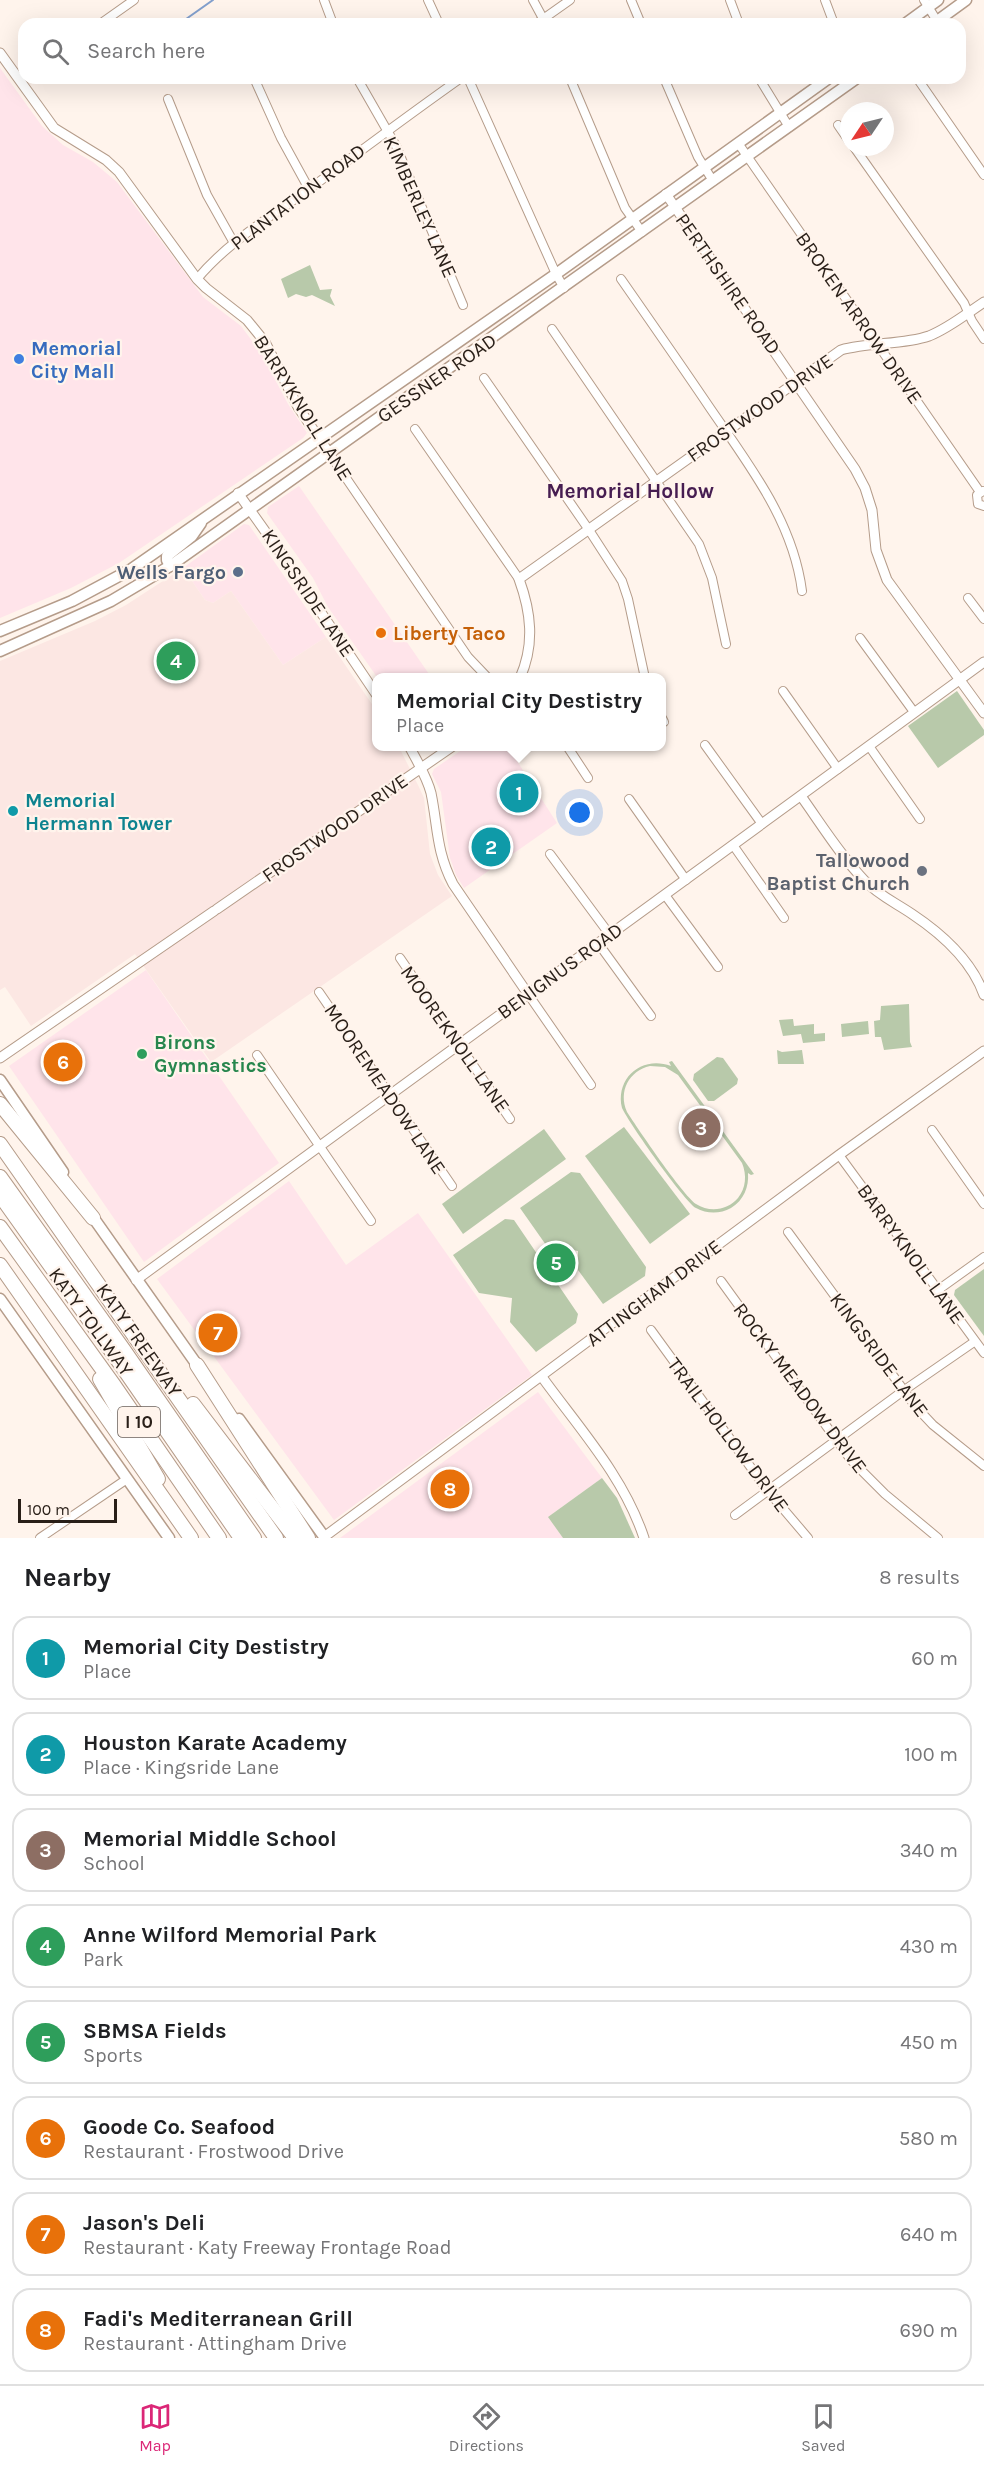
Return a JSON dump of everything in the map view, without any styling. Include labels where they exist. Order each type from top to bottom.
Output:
[{"type":"highway","points":[[0,1104],[93,1218]]},
{"type":"highway","name":"KATY FREEWAY","points":[[0,1143],[128,1323],[276,1538]]},
{"type":"highway","name":"KATY TOLLWAY","points":[[0,1177],[123,1348],[254,1538]]},
{"type":"highway","name":"KATY TOLLWAY","points":[[0,1196],[122,1365],[241,1538]]},
{"type":"highway","name":"I 10","points":[[0,1227],[219,1538]]},
{"type":"highway","points":[[0,1265],[112,1428]]},
{"type":"highway","points":[[0,1277],[192,1538]]},
{"type":"highway","points":[[58,1307],[192,1538]]},
{"type":"highway","points":[[128,1323],[205,1419],[295,1538]]},
{"type":"highway","points":[[197,1365],[308,1538]]},
{"type":"main road","points":[[911,18],[926,4],[938,0]]},
{"type":"main road","points":[[941,18],[966,0]]},
{"type":"main road","name":"GESSNER ROAD","points":[[0,632],[100,587],[130,570],[556,274],[820,84]]},
{"type":"main road","name":"GESSNER ROAD","points":[[0,651],[111,601],[170,566],[849,84]]},
{"type":"main road","points":[[425,365],[435,380]]},
{"type":"main road","points":[[170,566],[167,556],[192,536],[204,518]]},
{"type":"main road","points":[[0,1080],[136,1280],[325,1537]]},
{"type":"main road","points":[[0,1299],[169,1538]]},
{"type":"street","points":[[108,18],[134,0]]},
{"type":"street","points":[[324,0],[331,18]]},
{"type":"street","points":[[428,0],[436,18]]},
{"type":"street","points":[[533,0],[540,18]]},
{"type":"street","points":[[547,18],[570,0]]},
{"type":"street","points":[[631,0],[638,18]]},
{"type":"street","points":[[730,0],[737,18]]},
{"type":"street","points":[[825,0],[832,18]]},
{"type":"street","points":[[926,4],[933,18]]},
{"type":"street","name":"BARRYKNOLL LANE","points":[[0,53],[18,75]]},
{"type":"street","name":"BARRYKNOLL LANE","points":[[25,84],[54,128],[106,160],[119,172],[197,279],[247,320],[265,342],[298,407],[468,657],[483,673]]},
{"type":"street","points":[[257,84],[281,138],[309,189]]},
{"type":"street","name":"KIMBERLEY LANE","points":[[360,84],[396,146],[463,305]]},
{"type":"street","name":"PLANTATION ROAD","points":[[197,279],[234,243],[386,130],[452,84]]},
{"type":"street","points":[[471,84],[564,288]]},
{"type":"street","points":[[573,84],[625,208],[642,232]]},
{"type":"street","points":[[667,84],[704,167],[713,181]]},
{"type":"street","points":[[762,84],[789,127]]},
{"type":"street","points":[[921,84],[984,175]]},
{"type":"street","points":[[168,99],[207,195],[234,243]]},
{"type":"street","name":"BROKEN ARROW DRIVE","points":[[738,143],[982,492],[977,495],[977,502],[984,506]]},
{"type":"street","points":[[860,156],[969,312],[984,339]]},
{"type":"street","name":"PERTHSHIRE ROAD","points":[[666,194],[855,469],[865,488],[872,510],[876,550],[887,580],[984,713]]},
{"type":"street","points":[[621,279],[782,518],[800,574],[802,591]]},
{"type":"street","name":"FROSTWOOD DRIVE","points":[[519,579],[841,350],[927,337],[945,329],[984,302]]},
{"type":"street","points":[[552,329],[689,527],[707,560],[726,644]]},
{"type":"street","points":[[484,378],[622,581],[644,673]]},
{"type":"street","points":[[414,429],[519,579],[530,613],[530,631],[522,673]]},
{"type":"street","name":"KINGSRIDE LANE","points":[[238,494],[372,688]]},
{"type":"street","points":[[968,598],[984,619]]},
{"type":"street","points":[[861,638],[914,712]]},
{"type":"street","name":"BENIGNUS ROAD","points":[[136,1280],[984,662]]},
{"type":"street","points":[[783,691],[838,769]]},
{"type":"street","points":[[705,745],[762,824]]},
{"type":"street","points":[[869,746],[920,819]]},
{"type":"street","points":[[411,751],[430,791],[436,835],[444,868],[591,1085]]},
{"type":"street","name":"FROSTWOOD DRIVE","points":[[0,1058],[447,751]]},
{"type":"street","points":[[570,751],[588,777]]},
{"type":"street","points":[[801,796],[852,867],[881,895],[934,930],[956,950],[984,995]]},
{"type":"street","points":[[629,799],[686,880]]},
{"type":"street","points":[[733,845],[784,918]]},
{"type":"street","points":[[550,854],[610,935]]},
{"type":"street","points":[[665,895],[718,967]]},
{"type":"street","points":[[598,943],[651,1016]]},
{"type":"street","name":"MOOREKNOLL LANE","points":[[399,958],[510,1119]]},
{"type":"street","name":"MOOREMEADOW LANE","points":[[319,992],[452,1186]]},
{"type":"street","name":"ATTINGHAM DRIVE","points":[[325,1537],[839,1155],[984,1051]]},
{"type":"street","points":[[257,1055],[371,1221]]},
{"type":"street","points":[[932,1131],[984,1204]]},
{"type":"street","name":"BARRYKNOLL LANE","points":[[839,1155],[984,1353]]},
{"type":"street","name":"KINGSRIDE LANE","points":[[788,1232],[903,1391],[933,1425],[984,1466]]},
{"type":"street","points":[[938,1290],[984,1257]]},
{"type":"street","name":"ROCKY MEADOW DRIVE","points":[[721,1281],[836,1441],[870,1481],[938,1538]]},
{"type":"street","name":"TRAIL HOLLOW DRIVE","points":[[651,1330],[768,1491],[808,1538]]},
{"type":"street","points":[[735,1515],[974,1341]]},
{"type":"street","points":[[542,1377],[619,1482],[634,1510],[644,1538]]},
{"type":"street","points":[[40,1538],[127,1479]]},
{"type":"shaded area","name":"Memorial City Mall","points":[[0,68],[42,126],[63,145],[93,162],[117,182],[203,297],[241,326],[261,353],[288,404],[307,433],[303,438],[119,563],[71,588],[0,618]]},
{"type":"shaded area","points":[[299,486],[428,673],[374,673],[328,607],[313,578],[267,513],[268,507]]},
{"type":"shaded area","points":[[244,524],[249,525],[326,637],[283,665],[231,591],[213,603],[205,600],[183,568]]},
{"type":"shaded area","points":[[183,568],[205,600],[213,603],[231,591],[283,665],[326,637],[372,704],[372,751],[401,751],[418,785],[424,798],[430,854],[438,875],[452,896],[211,1062],[135,954],[31,1026],[5,987],[0,990],[0,661],[95,621],[126,605]]},
{"type":"shaded area","points":[[460,751],[511,751],[557,823],[464,888],[450,858],[441,792],[432,774],[434,769]]},
{"type":"shaded area","points":[[146,970],[279,1163],[144,1262],[9,1066]]},
{"type":"shaded area","points":[[289,1181],[346,1265],[418,1213],[532,1375],[334,1520],[157,1279]]},
{"type":"shaded area","points":[[538,1392],[602,1478],[548,1517],[563,1538],[340,1538]]},
{"type":"green space","points":[[310,265],[320,290],[332,289],[330,296],[335,306],[312,295],[306,297],[296,294],[288,298],[281,279]]},
{"type":"green space","points":[[957,691],[984,730],[984,735],[938,768],[908,726]]},
{"type":"green space","points":[[909,1004],[912,1047],[884,1050],[881,1037],[875,1037],[874,1021],[880,1020],[881,1006]]},
{"type":"green space","points":[[793,1019],[794,1026],[814,1024],[814,1034],[825,1033],[825,1041],[803,1043],[801,1034],[783,1036],[779,1020]]},
{"type":"green space","points":[[868,1021],[869,1034],[842,1037],[841,1024]]},
{"type":"green space","points":[[777,1050],[782,1052],[802,1050],[804,1064],[778,1064]]},
{"type":"green space","points":[[717,1057],[723,1058],[738,1079],[737,1084],[714,1101],[708,1101],[693,1080],[694,1074]]},
{"type":"green space","points":[[672,1061],[754,1174],[748,1173],[748,1183],[742,1197],[736,1205],[727,1210],[709,1212],[696,1208],[680,1192],[657,1161],[622,1108],[623,1087],[633,1072],[650,1064],[660,1063],[671,1066],[669,1062]],"holes":[[[650,1066],[665,1067],[678,1075],[742,1163],[745,1177],[741,1194],[724,1208],[707,1209],[689,1198],[627,1112],[624,1097],[631,1077],[636,1072]]]},
{"type":"green space","points":[[624,1127],[690,1214],[650,1244],[585,1156]]},
{"type":"green space","points":[[544,1129],[566,1159],[463,1234],[442,1204]]},
{"type":"green space","points":[[571,1172],[580,1173],[646,1267],[645,1276],[603,1304],[578,1270],[578,1251],[546,1245],[520,1208]]},
{"type":"green space","points":[[505,1219],[514,1220],[578,1314],[576,1323],[536,1352],[510,1322],[512,1298],[479,1293],[453,1255]]},
{"type":"green space","points":[[984,1269],[984,1336],[954,1295],[955,1290]]},
{"type":"green space","points":[[602,1478],[617,1498],[635,1538],[563,1538],[548,1517]]},
{"type":"waterway","points":[[188,18],[213,0]]},
{"type":"place","name":"Memorial City Mall","points":[[19,359]]},
{"type":"place","name":"Wells Fargo","points":[[238,572]]},
{"type":"place","name":"Liberty Taco","points":[[381,633]]},
{"type":"place","name":"Anne Wilford Memorial Park","points":[[176,661]]},
{"type":"place","name":"Memorial City Destistry","points":[[519,793]]},
{"type":"place","name":"Memorial Hermann Tower","points":[[13,811]]},
{"type":"place","name":"Houston Karate Academy","points":[[491,847]]},
{"type":"place","name":"Tallowood Baptist Church","points":[[922,871]]},
{"type":"place","name":"Birons Gymnastics","points":[[142,1054]]},
{"type":"place","name":"Goode Co. Seafood","points":[[63,1062]]},
{"type":"place","name":"Memorial Middle School","points":[[701,1128]]},
{"type":"place","name":"SBMSA Fields","points":[[556,1263]]},
{"type":"place","name":"Jason's Deli","points":[[218,1333]]},
{"type":"place","name":"Fadi's Mediterranean Grill","points":[[450,1489]]},
{"type":"district","name":"Memorial Hollow","points":[[630,491]]}]
